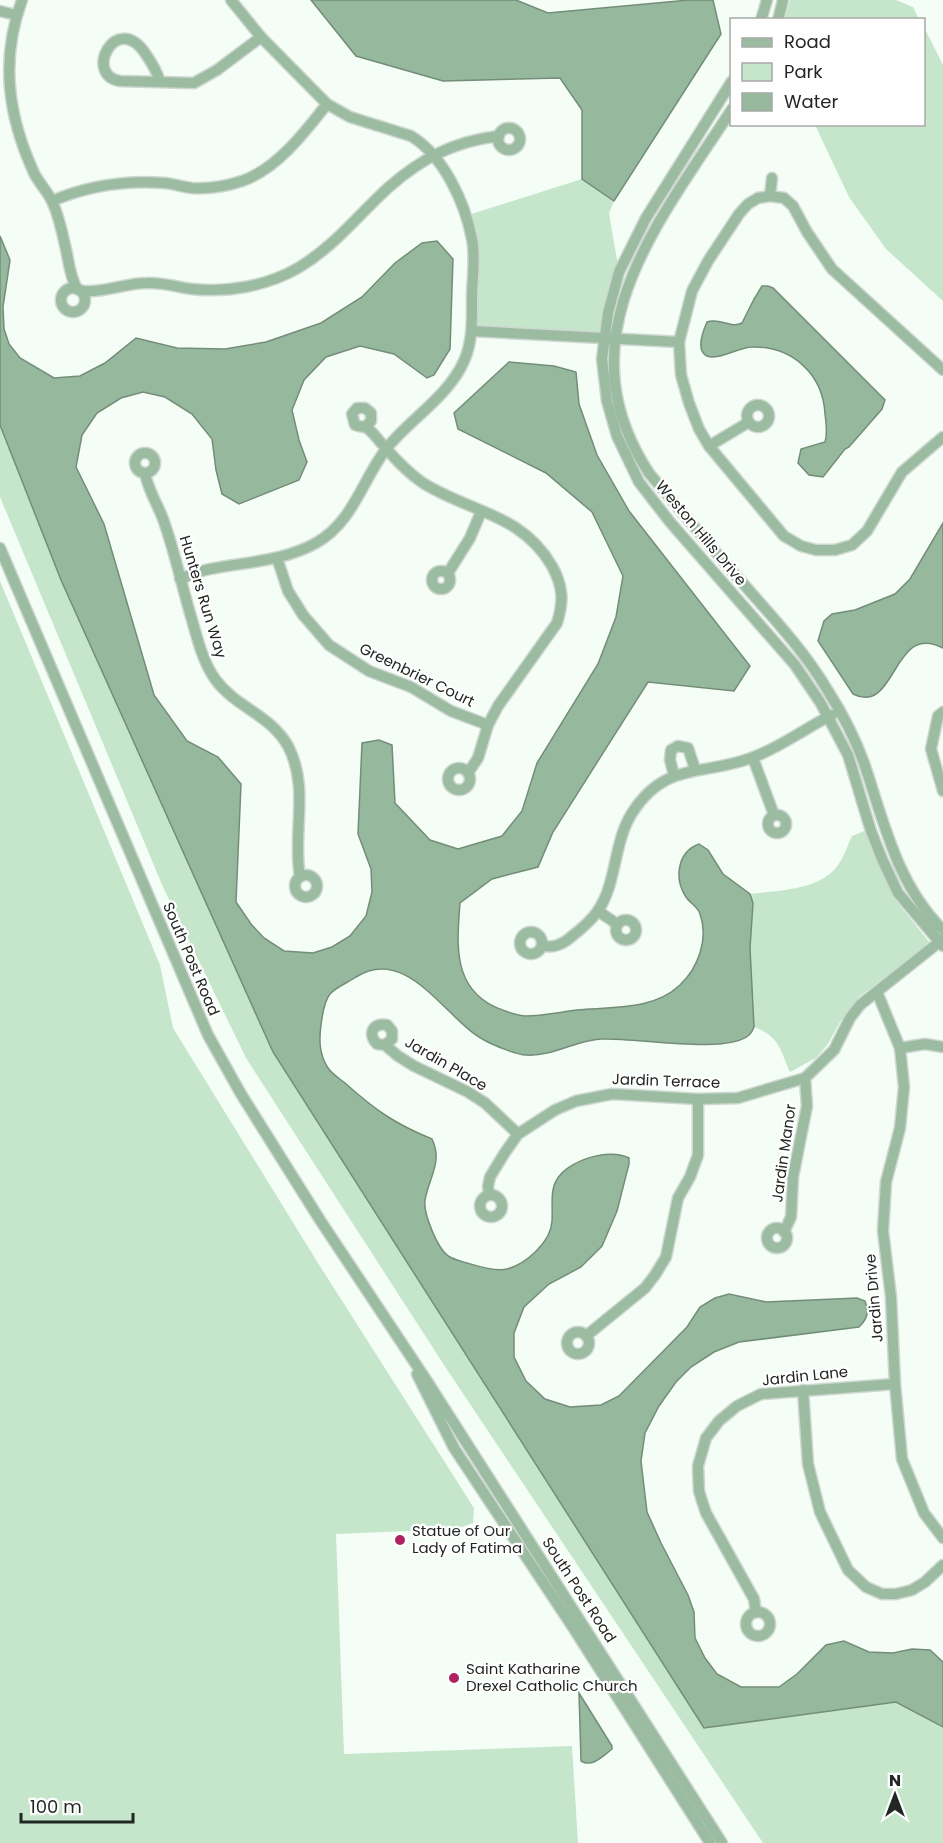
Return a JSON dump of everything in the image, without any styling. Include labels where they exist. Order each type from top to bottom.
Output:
[{"type":"street","points":[[22,0],[16,15],[7,57],[10,99],[19,135],[35,176],[52,201],[66,247],[70,273],[77,289],[93,291],[147,283],[193,289],[225,290],[259,284],[296,270],[331,246],[389,188],[434,156],[473,139],[499,136]]},
{"type":"street","points":[[180,579],[208,570],[277,558],[316,543],[335,529],[347,516],[386,450],[451,384],[465,360],[472,331],[473,240],[456,189],[434,156],[411,136],[350,117],[327,104],[261,37],[231,0]]},
{"type":"street","points":[[762,18],[767,0]]},
{"type":"street","points":[[778,18],[783,0]]},
{"type":"street","points":[[0,11],[16,15]]},
{"type":"street","points":[[160,82],[155,67],[134,41],[119,40],[110,45],[106,51],[104,66],[106,73],[114,81],[194,83],[217,70],[261,37]]},
{"type":"street","name":"Weston Hills Drive","points":[[730,84],[646,218],[620,272],[608,313],[618,399],[628,433],[650,473],[790,639],[820,678],[841,711],[863,761],[886,833],[901,870],[915,896],[943,930]]},
{"type":"street","points":[[52,201],[98,186],[165,183],[193,188],[244,180],[269,166],[291,147],[327,104]]},
{"type":"street","name":"Weston Hills Drive","points":[[730,112],[651,234],[602,358],[607,401],[617,436],[639,482],[670,522],[795,665],[828,718],[848,755],[871,831],[898,893],[942,943]]},
{"type":"street","points":[[770,196],[772,178]]},
{"type":"street","points":[[943,370],[832,269],[793,206],[784,198],[770,196],[758,198],[748,204],[708,261],[692,291],[679,342],[683,384],[699,429],[710,446],[784,536],[801,546],[816,550],[835,550],[852,545],[867,531],[902,472],[943,437]]},
{"type":"street","points":[[472,331],[679,342]]},
{"type":"street","points":[[710,446],[749,422]]},
{"type":"street","points":[[366,426],[404,470],[453,500],[504,520],[522,530],[538,546],[559,580],[563,595],[557,623],[498,706],[488,725],[478,758],[468,773]]},
{"type":"street","name":"Hunters Run Way","points":[[145,473],[147,485],[163,518],[201,652],[214,678],[228,694],[258,713],[276,728],[289,747],[297,768],[301,791],[297,861],[300,877]]},
{"type":"street","points":[[448,573],[470,538],[481,512]]},
{"type":"street","name":"South Post Road","points":[[0,548],[208,1035],[241,1094],[320,1220],[408,1355],[434,1390],[722,1843]]},
{"type":"street","name":"Greenbrier Court","points":[[277,558],[288,591],[303,615],[329,645],[369,671],[411,687],[452,711],[488,725]]},
{"type":"street","points":[[542,945],[548,948],[565,942],[598,911],[608,890],[620,837],[632,813],[648,793],[667,778],[695,769],[725,766],[753,758],[841,711]]},
{"type":"street","points":[[943,712],[938,716],[931,749],[943,791]]},
{"type":"street","points":[[674,775],[670,755],[671,750],[678,746],[688,748],[695,769]]},
{"type":"street","points":[[753,758],[774,815]]},
{"type":"street","points":[[598,911],[617,924]]},
{"type":"street","name":"Jardin Terrace","points":[[489,1195],[490,1178],[518,1134],[555,1110],[576,1101],[612,1094],[698,1099],[738,1098],[805,1078],[834,1050],[850,1018],[860,1005],[942,943]]},
{"type":"street","name":"Jardin Drive","points":[[877,992],[900,1048],[904,1087],[900,1128],[886,1182],[883,1231],[891,1297],[902,1459],[924,1513],[943,1538]]},
{"type":"street","points":[[900,1048],[926,1044],[943,1047]]},
{"type":"street","name":"Jardin Place","points":[[385,1045],[414,1066],[468,1092],[485,1103],[518,1134]]},
{"type":"street","name":"Jardin Manor","points":[[784,1232],[791,1217],[793,1178],[807,1106],[805,1078]]},
{"type":"street","points":[[586,1336],[645,1288],[656,1275],[666,1257],[678,1198],[690,1177],[698,1155],[698,1099]]},
{"type":"street","name":"South Post Road","points":[[408,1355],[454,1448],[574,1629],[710,1843]]},
{"type":"street","name":"Jardin Lane","points":[[756,1612],[754,1599],[706,1513],[699,1491],[698,1466],[706,1438],[719,1421],[737,1406],[761,1394],[896,1384]]},
{"type":"street","points":[[803,1390],[810,1475],[820,1512],[848,1570],[866,1587],[882,1594],[896,1594],[912,1590],[925,1582],[943,1565]]},
{"type":"street","points":[[520,1550],[531,1543]]},
{"type":"green space","points":[[790,0],[896,0],[913,7],[918,18],[785,18]]},
{"type":"green space","points":[[925,29],[943,65],[943,301],[886,249],[849,197],[815,126],[925,126]]},
{"type":"green space","points":[[582,179],[614,201],[609,213],[619,272],[605,337],[472,331],[473,241],[465,216]]},
{"type":"green space","points":[[0,425],[60,577],[273,1052],[704,1728],[896,1702],[943,1727],[943,1843],[763,1843],[444,1365],[246,1058],[163,887],[0,497]]},
{"type":"green space","points":[[0,581],[160,965],[173,1028],[318,1263],[474,1508],[473,1523],[456,1529],[336,1534],[344,1754],[572,1746],[578,1843],[0,1843]]},
{"type":"green space","points":[[864,831],[894,898],[930,943],[859,997],[816,1058],[790,1072],[774,1039],[754,1027],[750,948],[753,903],[750,894],[787,890],[823,879],[840,862],[852,836]]},
{"type":"water","points":[[311,0],[516,0],[548,13],[689,0],[713,0],[721,34],[614,201],[582,179],[582,110],[560,78],[443,81],[356,56]]},
{"type":"water","points":[[0,236],[10,260],[3,307],[4,329],[9,344],[20,358],[54,378],[80,376],[105,363],[136,338],[177,348],[225,349],[266,342],[321,323],[362,297],[395,263],[422,243],[437,241],[453,259],[450,349],[434,375],[427,378],[394,354],[360,346],[326,357],[304,380],[292,410],[307,462],[299,480],[239,504],[222,494],[212,439],[192,414],[165,397],[143,392],[121,398],[97,413],[82,435],[76,467],[104,524],[154,695],[187,741],[218,757],[241,784],[236,902],[264,938],[284,951],[313,953],[332,947],[350,936],[366,916],[372,892],[371,869],[358,834],[362,743],[379,740],[392,745],[395,803],[430,840],[458,849],[502,836],[522,811],[537,763],[598,664],[616,617],[623,576],[592,512],[546,473],[458,429],[454,413],[509,362],[554,366],[576,372],[579,404],[597,455],[629,511],[750,666],[734,691],[648,682],[553,832],[538,867],[492,879],[460,903],[458,948],[460,962],[471,988],[481,998],[495,1007],[521,1015],[533,1016],[625,1007],[660,998],[680,985],[697,962],[700,952],[703,933],[700,914],[682,890],[679,874],[686,853],[699,844],[708,850],[723,874],[750,894],[753,903],[750,948],[754,1028],[749,1035],[738,1041],[721,1044],[701,1045],[601,1039],[536,1055],[522,1055],[484,1040],[409,977],[392,970],[375,969],[339,987],[328,997],[321,1025],[321,1052],[330,1070],[366,1101],[396,1122],[432,1139],[436,1162],[425,1200],[426,1214],[441,1247],[445,1253],[456,1260],[498,1270],[507,1269],[522,1262],[536,1251],[551,1229],[553,1190],[561,1174],[578,1162],[600,1155],[621,1155],[629,1158],[617,1211],[602,1246],[581,1267],[549,1284],[524,1307],[514,1333],[514,1357],[526,1381],[545,1399],[570,1407],[601,1405],[619,1396],[687,1327],[700,1307],[715,1298],[729,1294],[766,1302],[857,1298],[865,1301],[867,1315],[859,1327],[739,1342],[714,1352],[691,1367],[676,1382],[659,1406],[645,1433],[641,1461],[647,1512],[688,1595],[694,1612],[695,1638],[705,1658],[717,1674],[741,1687],[779,1687],[797,1674],[826,1645],[844,1641],[869,1652],[930,1650],[943,1662],[943,1727],[896,1702],[704,1728],[273,1052],[61,580],[0,425]]},
{"type":"water","points":[[762,286],[773,288],[885,400],[882,409],[823,477],[809,475],[798,463],[801,449],[825,442],[827,432],[823,400],[812,375],[803,365],[780,351],[767,348],[752,347],[717,357],[707,356],[701,349],[701,340],[707,322],[716,321],[733,325],[742,323]]},
{"type":"water","points":[[943,523],[943,648],[926,643],[914,647],[904,656],[878,692],[867,697],[853,694],[818,641],[824,621],[832,614],[855,610],[895,594],[910,579]]},
{"type":"water","points":[[579,1693],[612,1746],[612,1749],[601,1758],[589,1763],[581,1761]]},
{"type":"place","name":"Statue of Our Lady of Fatima","points":[[400,1540]]},
{"type":"place","name":"Saint Katharine Drexel Catholic Church","points":[[454,1678]]}]
